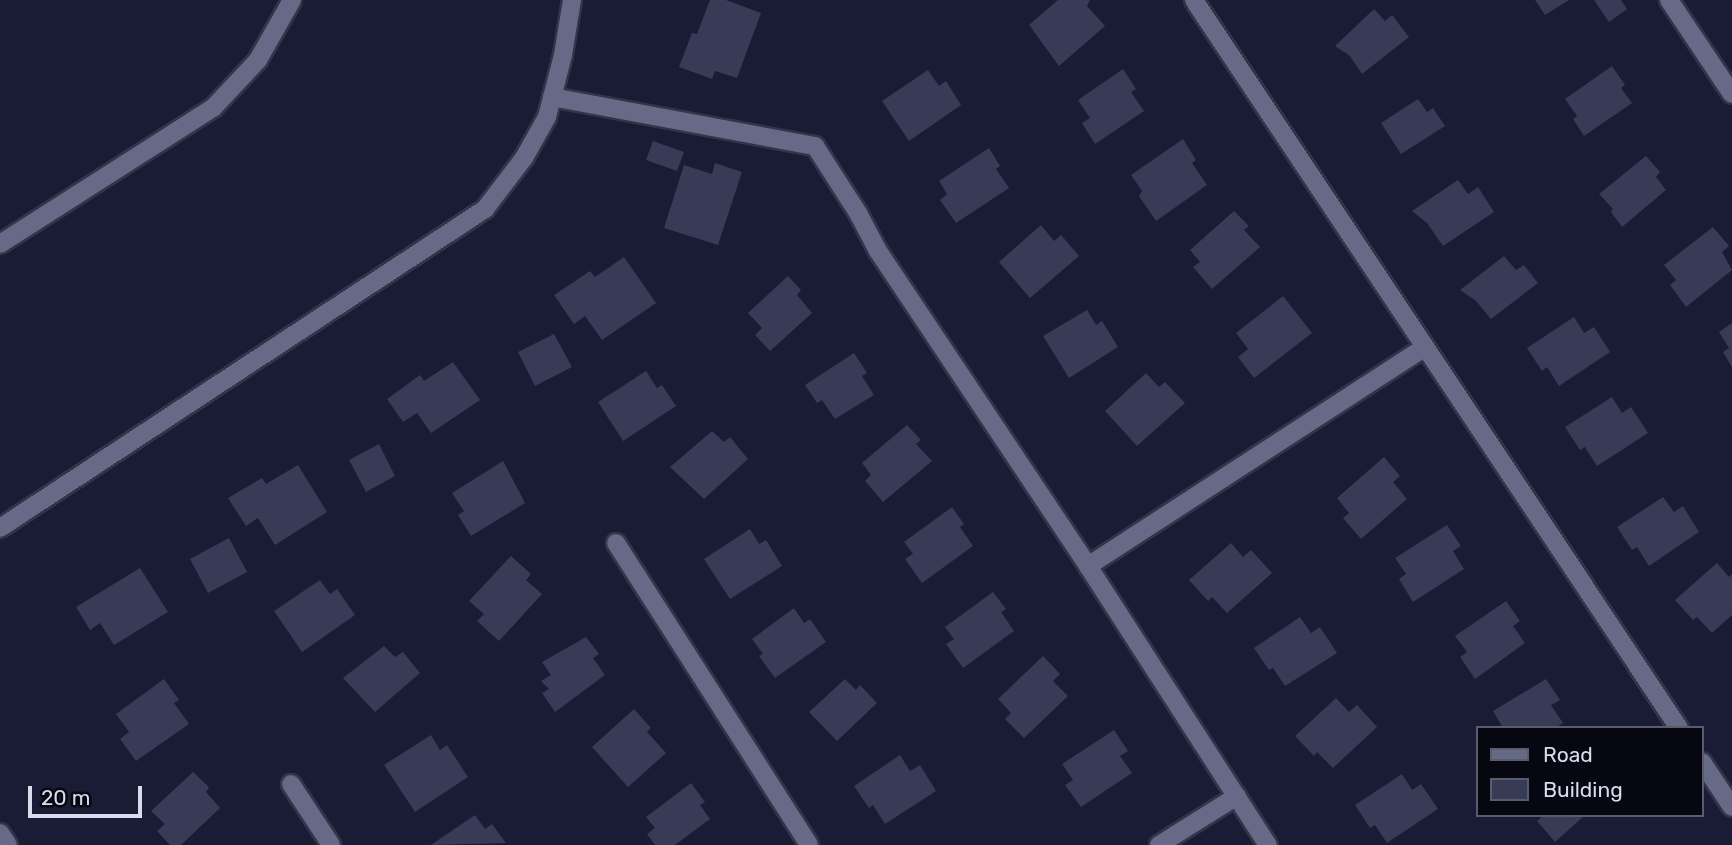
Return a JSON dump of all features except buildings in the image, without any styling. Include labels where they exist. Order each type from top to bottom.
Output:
[{"type":"street","points":[[0,244],[213,108],[258,60],[292,0]]},
{"type":"street","points":[[0,528],[20,512],[485,209],[524,158],[547,117],[572,0]]},
{"type":"street","points":[[1194,0],[1678,726]]},
{"type":"street","points":[[1669,0],[1732,94]]},
{"type":"street","points":[[552,97],[815,146],[858,213],[878,251],[1088,565],[1268,845]]},
{"type":"street","points":[[1088,565],[1425,346]]},
{"type":"street","points":[[616,543],[809,845]]},
{"type":"street","points":[[1704,765],[1732,807]]},
{"type":"street","points":[[291,784],[331,845]]},
{"type":"street","points":[[1159,845],[1237,796]]},
{"type":"street","points":[[0,833],[8,845]]}]
